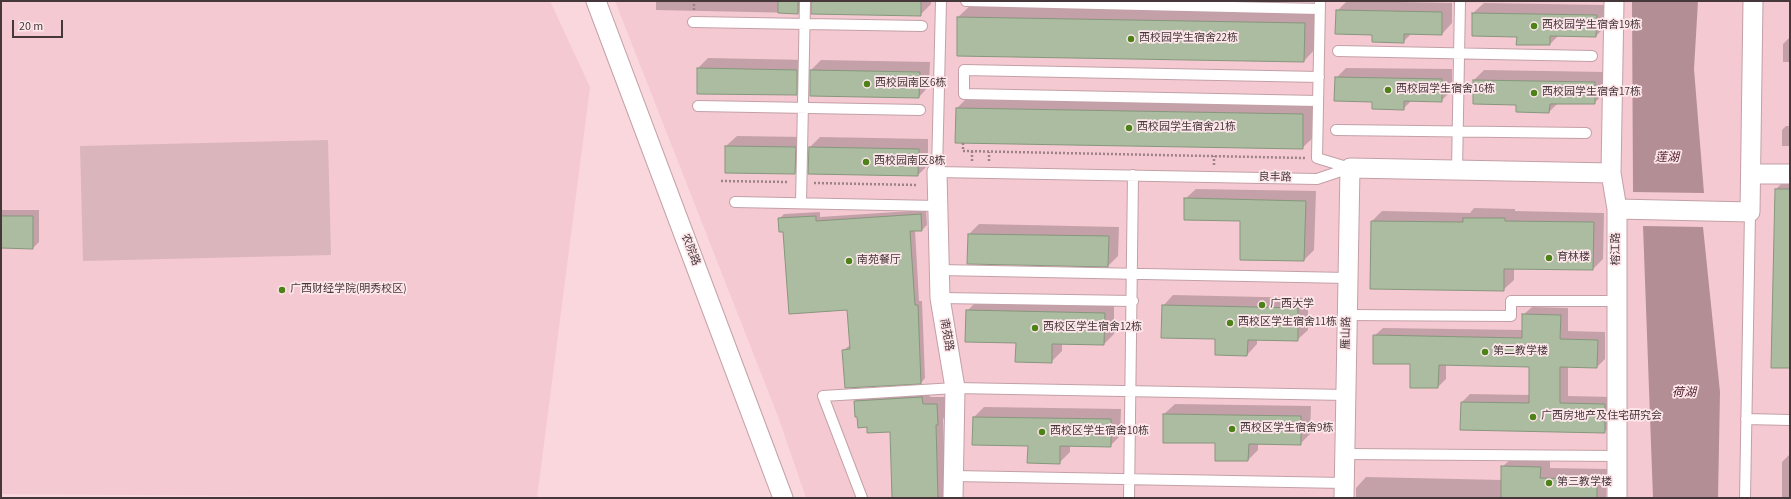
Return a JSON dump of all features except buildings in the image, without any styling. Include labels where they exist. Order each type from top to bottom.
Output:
[{"type":"street","name":"农院路","points":[[596,1],[783,498]]},
{"type":"street","name":"榕江路","points":[[1614,1],[1611,173],[1616,209],[1617,498]]},
{"type":"street","points":[[1616,209],[1750,212],[1753,1]]},
{"type":"street","name":"良丰路","points":[[1350,168],[1611,173]]},
{"type":"street","name":"雁山路","points":[[1344,490],[1350,168]]},
{"type":"street","name":"南苑路","points":[[937,172],[940,298],[955,388],[953,498]]},
{"type":"street","points":[[1751,174],[1790,174]]},
{"type":"lane","points":[[801,203],[805,1]]},
{"type":"lane","points":[[937,172],[940,1]]},
{"type":"lane","points":[[966,1],[1320,5],[1317,158],[1350,168]]},
{"type":"lane","points":[[1457,170],[1460,1]]},
{"type":"lane","points":[[694,22],[922,26]]},
{"type":"lane","points":[[1338,51],[1459,52],[1592,56]]},
{"type":"lane","points":[[1318,101],[964,94],[964,70],[1319,76]]},
{"type":"lane","points":[[698,106],[920,110]]},
{"type":"lane","points":[[1336,130],[1586,133]]},
{"type":"lane","name":"良丰路","points":[[937,172],[1317,179],[1350,168]]},
{"type":"lane","points":[[1129,498],[1134,175]]},
{"type":"lane","points":[[735,202],[938,206]]},
{"type":"lane","points":[[1745,498],[1750,212]]},
{"type":"lane","points":[[940,270],[1348,278]]},
{"type":"lane","points":[[940,298],[1133,302]]},
{"type":"lane","points":[[1347,315],[1511,316],[1511,301],[1617,301]]},
{"type":"lane","points":[[862,498],[823,396],[955,388],[1346,395]]},
{"type":"lane","points":[[1746,419],[1790,420]]},
{"type":"lane","points":[[1345,454],[1617,456]]},
{"type":"lane","points":[[954,476],[1129,479],[1344,490]]},
{"type":"path","points":[[963,143],[963,151],[1317,158]]},
{"type":"path","points":[[721,181],[917,185]]},
{"type":"shaded area","name":"广西财经学院(明秀校区)","points":[[1,1],[550,1],[590,87],[537,498],[1,494]]},
{"type":"shaded area","name":"广西大学","points":[[615,1],[1790,1],[1790,498],[806,498],[779,419]]},
{"type":"shaded area","points":[[328,140],[331,255],[83,261],[80,146]]},
{"type":"water","name":"莲湖","points":[[1632,1],[1698,1],[1694,69],[1704,193],[1633,192]]},
{"type":"water","name":"荷湖","points":[[1643,226],[1703,227],[1720,392],[1718,498],[1653,498]]},
{"type":"place","name":"西校园学生宿舍19栋","points":[[1534,26]]},
{"type":"place","name":"西校园学生宿舍22栋","points":[[1131,39]]},
{"type":"place","name":"西校园南区6栋","points":[[867,84]]},
{"type":"place","name":"西校园学生宿舍16栋","points":[[1388,90]]},
{"type":"place","name":"西校园学生宿舍17栋","points":[[1534,93]]},
{"type":"place","name":"西校园学生宿舍21栋","points":[[1129,128]]},
{"type":"place","name":"西校园南区8栋","points":[[866,162]]},
{"type":"place","name":"育林楼","points":[[1549,258]]},
{"type":"place","name":"南苑餐厅","points":[[849,261]]},
{"type":"place","name":"广西财经学院(明秀校区)","points":[[282,290]]},
{"type":"place","name":"广西大学","points":[[1262,305]]},
{"type":"place","name":"西校区学生宿舍11栋","points":[[1230,323]]},
{"type":"place","name":"西校区学生宿舍12栋","points":[[1035,328]]},
{"type":"place","name":"第二教学楼","points":[[1485,352]]},
{"type":"place","name":"广西房地产及住宅研究会","points":[[1533,417]]},
{"type":"place","name":"西校区学生宿舍9栋","points":[[1232,429]]},
{"type":"place","name":"西校区学生宿舍10栋","points":[[1042,432]]},
{"type":"place","name":"第三教学楼","points":[[1549,483]]}]
